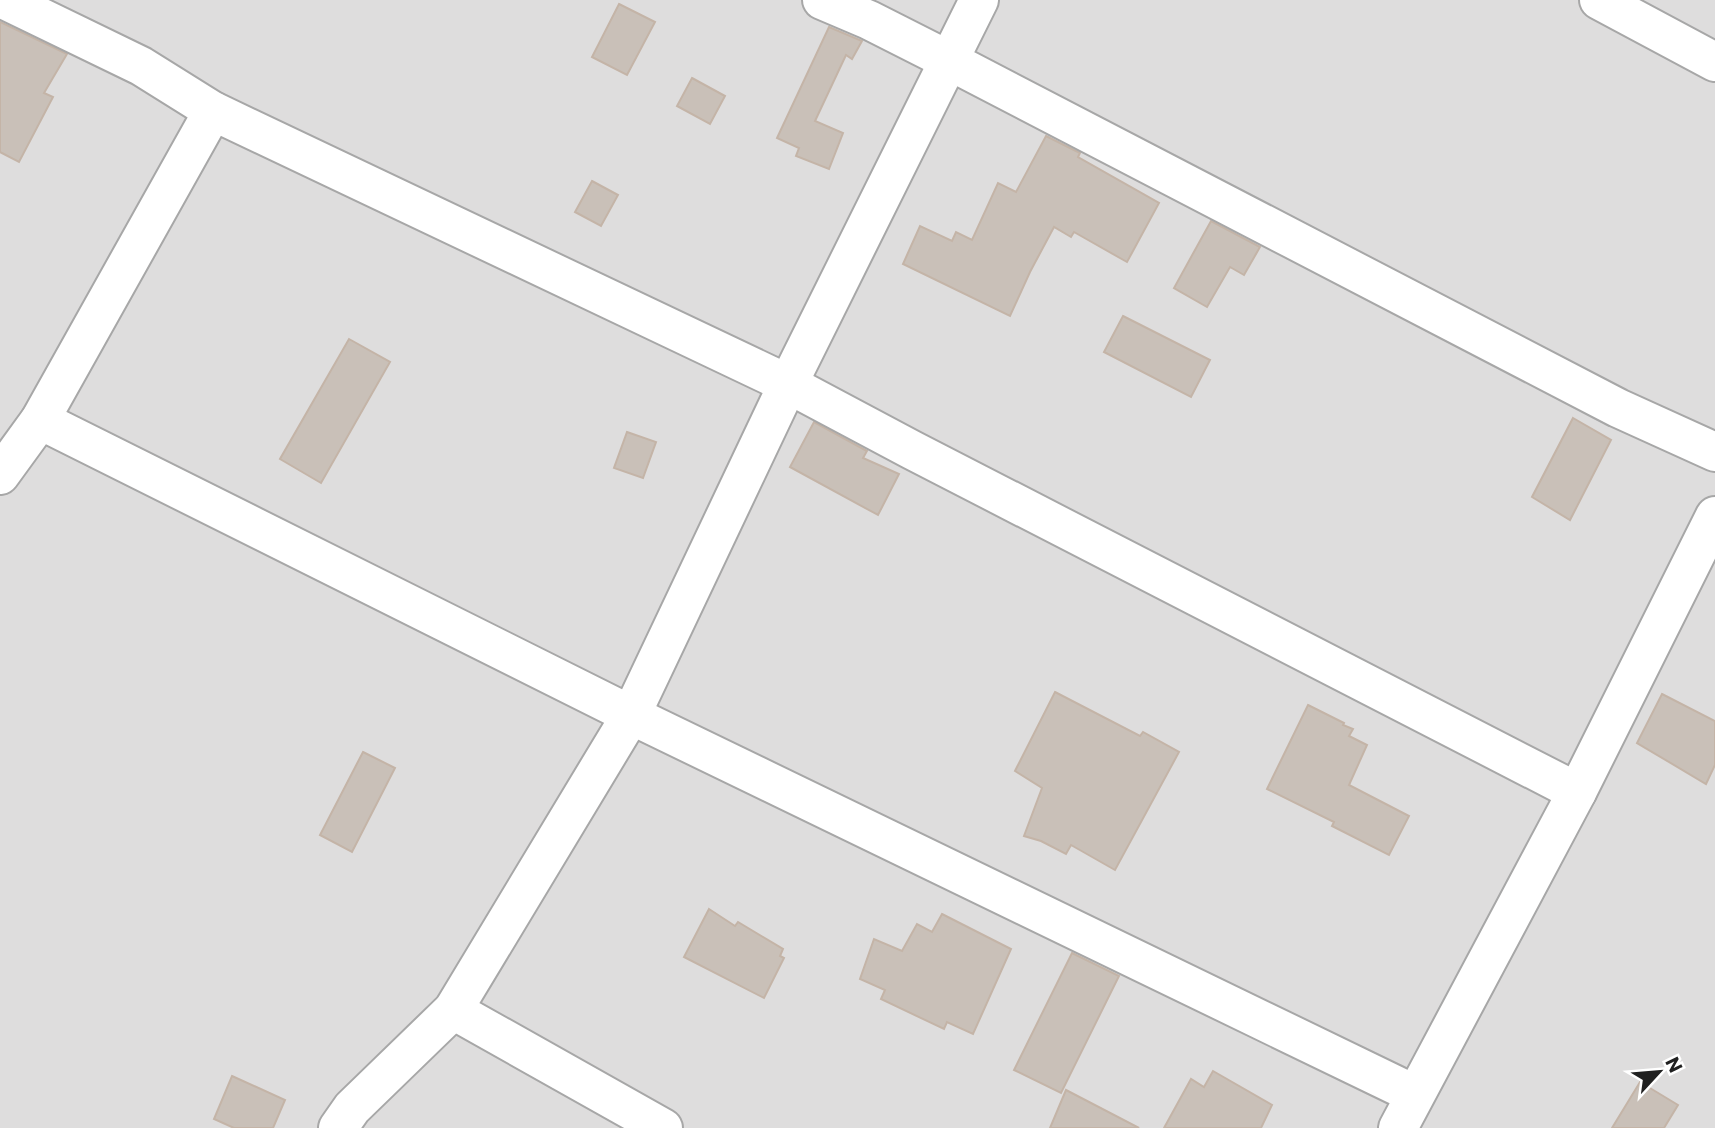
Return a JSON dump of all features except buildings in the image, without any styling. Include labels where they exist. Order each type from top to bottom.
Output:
[{"type":"street","points":[[5,0],[141,66],[213,111],[788,383],[912,450],[1577,792]]},
{"type":"street","points":[[822,0],[869,20],[948,60],[1618,408],[1715,452]]},
{"type":"street","points":[[338,1128],[352,1108],[453,1010],[631,715],[788,383],[979,0]]},
{"type":"street","points":[[1599,0],[1715,62]]},
{"type":"street","points":[[0,475],[40,419],[213,111]]},
{"type":"street","points":[[40,419],[631,715],[1414,1094]]},
{"type":"street","points":[[1398,1128],[1577,792],[1715,516]]},
{"type":"street","points":[[453,1010],[663,1128]]},
{"type":"shaded area","points":[[0,0],[1715,0],[1715,1128],[0,1128]]}]
